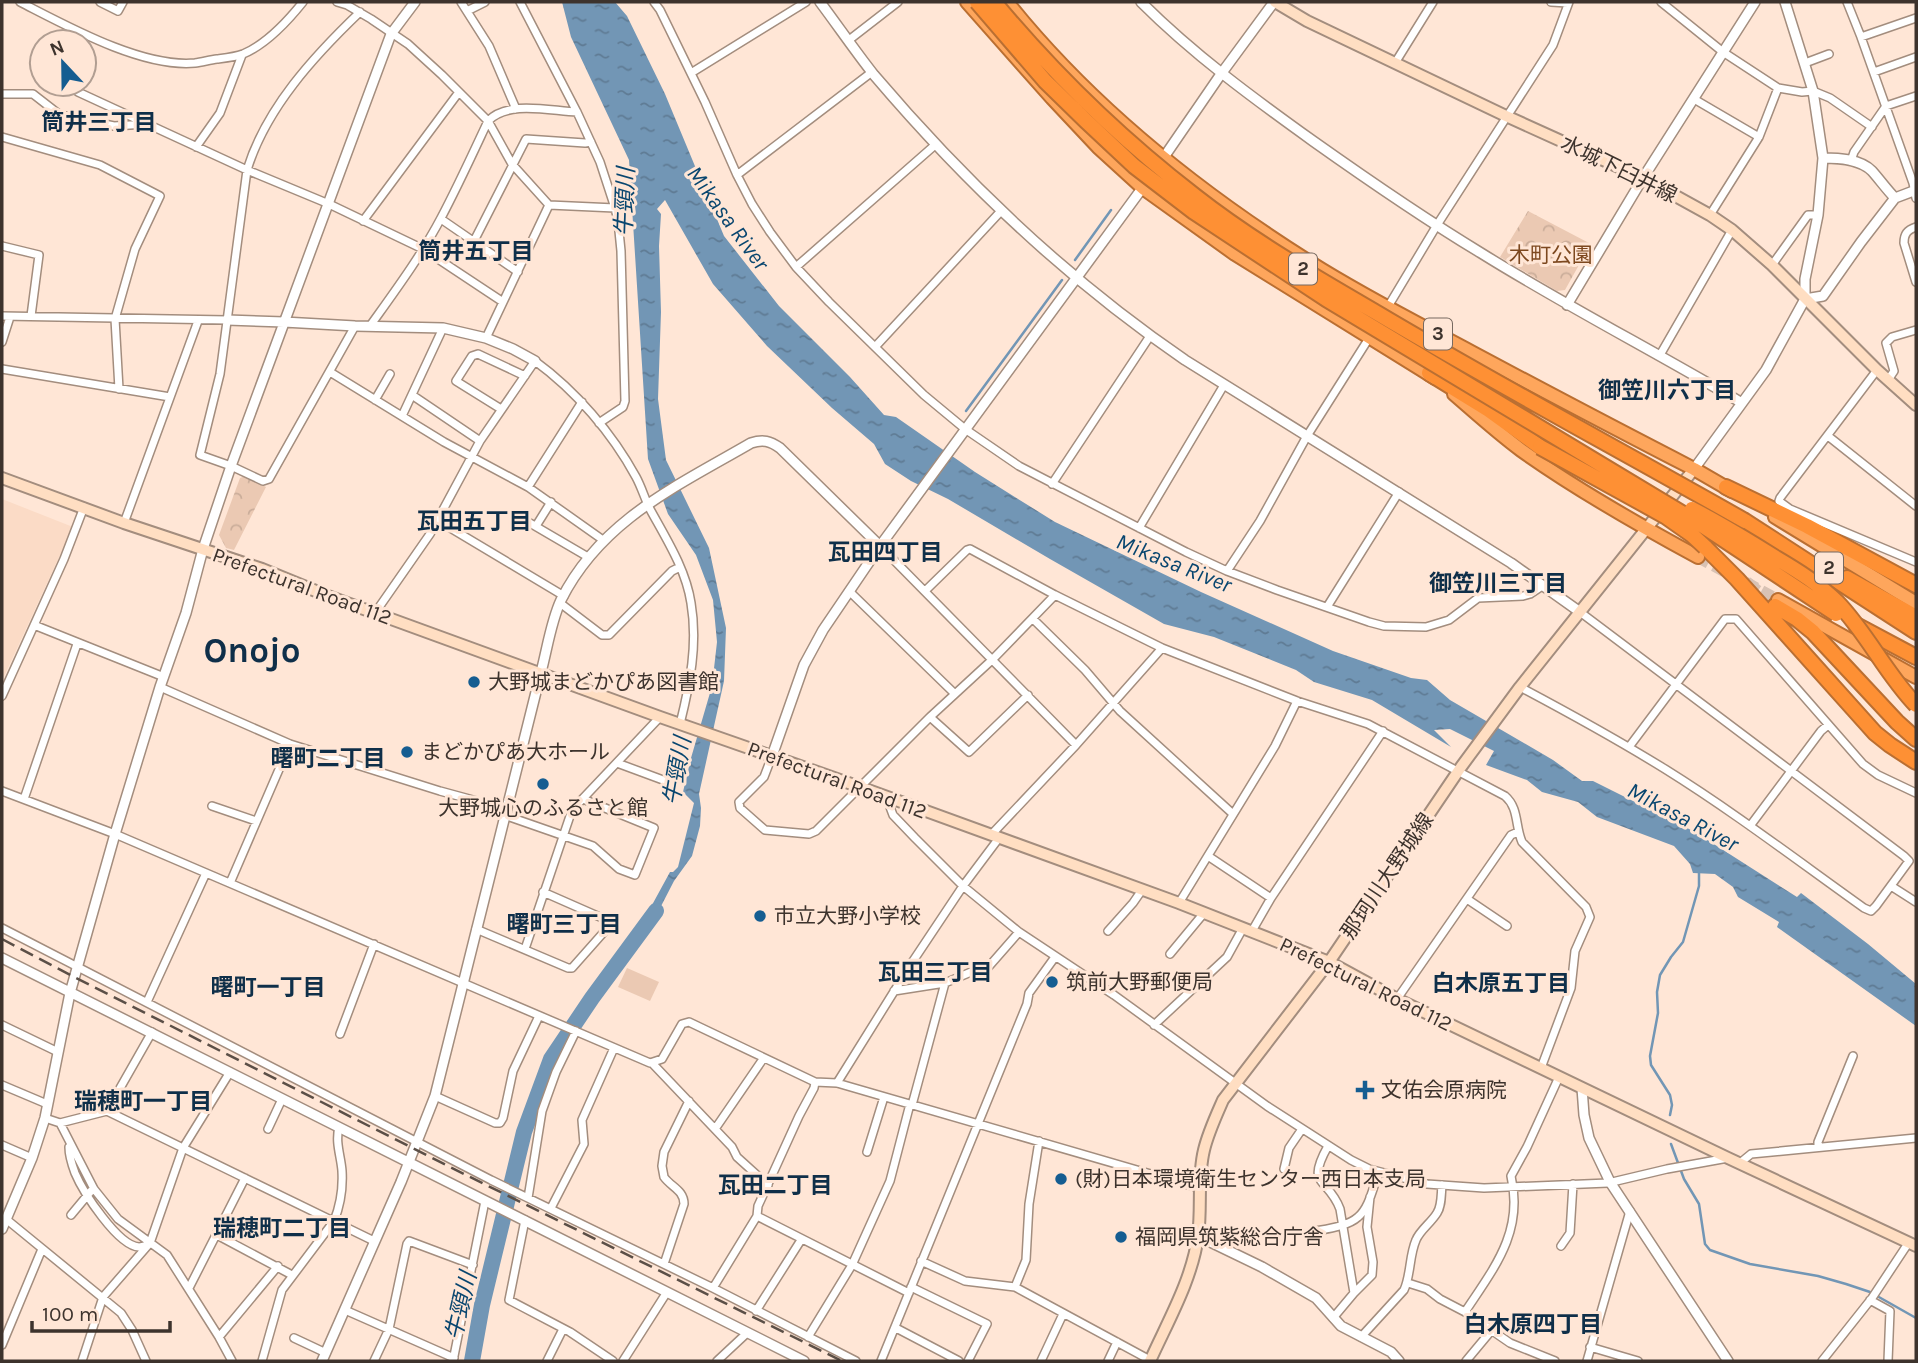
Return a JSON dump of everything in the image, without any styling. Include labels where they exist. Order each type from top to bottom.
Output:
[{"type":"highway","name":"3","points":[[967,2],[1098,147],[1143,188],[1235,254],[1429,373],[1518,448],[1556,474],[1645,528],[1701,552]]},
{"type":"highway","name":"2","points":[[977,2],[1045,80],[1086,121],[1134,166],[1194,212],[1326,299],[1700,524],[1836,614],[1916,657]]},
{"type":"highway","name":"2","points":[[994,2],[1096,112],[1143,155],[1197,198],[1265,245],[1432,346],[1914,619]]},
{"type":"highway","name":"3","points":[[1007,2],[1069,73],[1163,158],[1262,231],[1388,308],[1726,488],[1914,619]]},
{"type":"highway","points":[[1429,373],[1489,410],[1540,447],[1665,516],[1692,536],[1701,552],[1737,579],[1875,733],[1916,762]]},
{"type":"highway","points":[[1516,413],[1708,517],[1806,577],[1839,604],[1916,705]]},
{"type":"highway","points":[[1726,488],[1807,526],[1916,585]]},
{"type":"highway","points":[[1777,603],[1916,677]]},
{"type":"highway","points":[[1777,603],[1829,648],[1916,740]]},
{"type":"main road","name":"水城下臼井線","points":[[1274,2],[1307,21],[1506,116],[1643,178],[1710,215],[1772,265],[1916,405]]},
{"type":"main road","name":"那珂川大野城線","points":[[1150,1361],[1191,1267],[1198,1236],[1203,1150],[1223,1100],[1329,962],[1459,769],[1520,687],[1693,469]]},
{"type":"main road","name":"Prefectural Road 112","points":[[2,478],[124,523],[262,569],[660,717],[1179,903],[1329,962],[1397,999],[1912,1244]]},
{"type":"street","points":[[20,2],[72,28]]},
{"type":"street","points":[[100,2],[118,11],[123,2]]},
{"type":"street","points":[[98,40],[146,58],[163,61],[193,63],[242,55],[267,40],[303,2]]},
{"type":"street","points":[[337,2],[360,12],[408,44],[459,92],[488,121],[512,164],[549,205],[615,208]]},
{"type":"street","points":[[2,1229],[5,1214],[32,1158],[45,1118],[70,993],[115,834],[160,687],[186,613],[203,549],[231,466],[391,34],[415,2]]},
{"type":"street","points":[[461,2],[489,46],[516,108]]},
{"type":"street","points":[[467,11],[485,2]]},
{"type":"street","points":[[520,2],[591,142],[608,183],[618,221],[625,401],[623,407],[599,423]]},
{"type":"street","points":[[654,2],[752,204],[796,267],[924,395],[965,429],[1019,466],[1227,571],[1384,626],[1426,626],[1449,620],[1478,598],[1524,596],[1542,586]]},
{"type":"street","points":[[691,74],[806,2]]},
{"type":"street","points":[[820,2],[872,72],[935,145],[1001,211],[1076,277],[1150,336],[1511,564],[1580,612],[1909,861],[1871,911],[1864,908],[1689,784],[1629,747],[1520,687]]},
{"type":"street","points":[[849,40],[898,2]]},
{"type":"street","points":[[1141,2],[1221,74],[1354,170],[1478,252],[1742,403]]},
{"type":"street","points":[[1055,595],[816,831],[808,834],[765,830],[740,808],[739,802],[764,778],[804,665],[822,630],[880,546],[1143,188],[1274,2]]},
{"type":"street","points":[[1395,63],[1433,2]]},
{"type":"street","points":[[1227,571],[1437,225],[1553,45],[1568,3],[1551,2]]},
{"type":"street","points":[[1661,2],[1723,52],[1778,88],[1813,91],[1830,98],[1872,127]]},
{"type":"street","points":[[1567,305],[1643,178],[1755,2]]},
{"type":"street","points":[[1693,469],[1766,370],[1805,299],[1805,279],[1818,215],[1823,158],[1813,91],[1785,2]]},
{"type":"street","points":[[1805,299],[1823,296],[1895,198],[1915,193],[1848,3],[1857,2]]},
{"type":"street","points":[[355,326],[269,480],[263,481],[203,457],[200,453],[220,374],[247,170],[253,150],[291,88],[318,54],[360,12]]},
{"type":"street","points":[[1861,37],[1916,18]]},
{"type":"street","points":[[1805,63],[1829,54]]},
{"type":"street","points":[[196,147],[219,113],[242,55]]},
{"type":"street","points":[[1874,72],[1916,57]]},
{"type":"street","points":[[737,175],[872,72]]},
{"type":"street","points":[[1710,215],[1759,137],[1778,88]]},
{"type":"street","points":[[363,221],[459,92]]},
{"type":"street","points":[[2,94],[33,94],[60,115],[114,126],[147,124]]},
{"type":"street","points":[[1851,161],[1854,152],[1886,106],[1916,96]]},
{"type":"street","points":[[91,98],[423,249],[503,302]]},
{"type":"street","points":[[1694,99],[1759,137]]},
{"type":"street","points":[[370,326],[441,219],[488,121],[505,110],[516,108],[577,112]]},
{"type":"street","points":[[2,137],[100,165],[160,196],[135,249],[115,319],[119,389]]},
{"type":"street","points":[[474,241],[526,139],[591,142]]},
{"type":"street","points":[[796,267],[935,145]]},
{"type":"street","points":[[1823,158],[1863,164],[1895,198]]},
{"type":"street","points":[[486,338],[549,205]]},
{"type":"street","points":[[875,347],[1001,211]]},
{"type":"street","points":[[1772,265],[1808,215],[1818,215]]},
{"type":"street","points":[[441,219],[518,272]]},
{"type":"street","points":[[1916,227],[1909,229],[1904,243],[1916,282]]},
{"type":"street","points":[[1660,355],[1731,230]]},
{"type":"street","points":[[2,246],[39,255],[31,316]]},
{"type":"street","points":[[2,342],[6,317],[284,322],[443,328],[486,338],[536,361],[559,378],[599,423],[637,478],[680,567],[691,602],[694,629],[693,661],[680,724]]},
{"type":"street","points":[[124,523],[198,321]]},
{"type":"street","points":[[402,416],[443,328]]},
{"type":"street","points":[[1888,380],[1894,371],[1886,343],[1892,337],[1916,330]]},
{"type":"street","points":[[1052,484],[1150,336]]},
{"type":"street","points":[[501,409],[456,381],[472,356],[478,354],[525,376]]},
{"type":"street","points":[[375,613],[430,534],[480,441],[536,361]]},
{"type":"street","points":[[2,369],[170,397]]},
{"type":"street","points":[[1877,370],[1779,501],[1790,509],[1916,562]]},
{"type":"street","points":[[330,372],[444,442],[528,487],[603,540]]},
{"type":"street","points":[[375,400],[390,374]]},
{"type":"street","points":[[1139,528],[1224,385]]},
{"type":"street","points":[[412,395],[480,441]]},
{"type":"street","points":[[528,487],[582,402]]},
{"type":"street","points":[[1828,436],[1916,506]]},
{"type":"street","points":[[294,1338],[324,1357],[419,1141],[435,1096],[505,812],[562,600],[588,557],[630,517],[751,443],[761,440],[772,442],[926,590],[1076,745]]},
{"type":"street","points":[[1326,607],[1399,492]]},
{"type":"street","points":[[536,526],[551,502]]},
{"type":"street","points":[[2,696],[64,559],[84,507]]},
{"type":"street","points":[[523,519],[588,557]]},
{"type":"street","points":[[438,520],[562,600],[602,635],[609,635],[672,571],[680,567]]},
{"type":"street","points":[[926,590],[970,550],[1163,649],[1297,701],[1349,716],[1383,731],[1459,769],[1510,800],[1515,809],[1522,842],[1586,907],[1590,917],[1576,951],[1571,988],[1541,1068]]},
{"type":"street","points":[[849,591],[954,693]]},
{"type":"street","points":[[1033,619],[1086,670],[1113,704],[1233,814]]},
{"type":"street","points":[[1629,747],[1726,620],[1736,619],[1863,764],[1878,775],[1916,793]]},
{"type":"street","points":[[34,625],[164,677]]},
{"type":"street","points":[[24,799],[77,644]]},
{"type":"street","points":[[837,1083],[995,836],[1163,649]]},
{"type":"street","points":[[160,687],[290,744],[505,812],[593,846],[619,869],[635,875],[654,828],[583,799]]},
{"type":"street","points":[[930,717],[969,752],[1028,695]]},
{"type":"street","points":[[1179,903],[1275,746],[1297,701]]},
{"type":"street","points":[[525,949],[572,810],[660,717]]},
{"type":"street","points":[[1749,826],[1828,725]]},
{"type":"street","points":[[1154,1025],[1227,957],[1271,898],[1383,731]]},
{"type":"street","points":[[230,883],[290,744]]},
{"type":"street","points":[[617,763],[663,780]]},
{"type":"street","points":[[2,791],[115,834],[652,1063],[732,1147],[737,1157],[768,1185]]},
{"type":"street","points":[[891,799],[893,815],[963,886],[1019,932],[1114,995],[1235,1084],[1351,1160],[1379,1172],[1427,1184],[1484,1188],[1610,1182],[1728,1158]]},
{"type":"street","points":[[212,806],[256,821]]},
{"type":"street","points":[[1397,999],[1511,835],[1518,832]]},
{"type":"street","points":[[1208,856],[1271,898]]},
{"type":"street","points":[[147,1002],[206,873]]},
{"type":"street","points":[[1891,886],[1916,902]]},
{"type":"street","points":[[1108,931],[1142,890]]},
{"type":"street","points":[[476,929],[572,968],[611,924],[543,892]]},
{"type":"street","points":[[1466,899],[1507,926]]},
{"type":"street","points":[[1170,954],[1204,913]]},
{"type":"street","points":[[2,928],[491,1180],[856,1361]]},
{"type":"street","points":[[894,991],[945,983],[971,972],[984,972],[1019,932]]},
{"type":"street","points":[[340,1034],[374,944]]},
{"type":"street","points":[[881,1361],[1030,993],[1055,957]]},
{"type":"street","points":[[2,958],[804,1361]]},
{"type":"street","points":[[807,1337],[852,1265],[890,1181],[945,983]]},
{"type":"street","points":[[435,1096],[500,1123],[513,1071],[541,1017]]},
{"type":"street","points":[[652,1063],[662,1059],[682,1024],[689,1023],[815,1082],[837,1083],[1199,1188]]},
{"type":"street","points":[[2,1025],[58,1052]]},
{"type":"street","points":[[528,1198],[542,1111],[556,1072],[576,1031]]},
{"type":"street","points":[[107,1111],[152,1032]]},
{"type":"street","points":[[551,1208],[584,1144],[582,1120],[614,1048]]},
{"type":"street","points":[[1818,1146],[1853,1056]]},
{"type":"street","points":[[715,1129],[763,1059]]},
{"type":"street","points":[[82,1361],[103,1297],[150,1243],[183,1148],[230,1072]]},
{"type":"street","points":[[1465,1312],[1506,1247],[1514,1217],[1511,1176],[1559,1077]]},
{"type":"street","points":[[713,1288],[757,1216],[758,1206],[815,1082]]},
{"type":"street","points":[[2,1085],[47,1104]]},
{"type":"street","points":[[1582,1088],[1589,1138],[1610,1182],[1728,1361]]},
{"type":"street","points":[[866,1152],[884,1097]]},
{"type":"street","points":[[268,1129],[282,1099]]},
{"type":"street","points":[[664,1264],[684,1198],[666,1180],[662,1159],[689,1101]]},
{"type":"street","points":[[45,1118],[60,1123],[107,1111],[374,1241]]},
{"type":"street","points":[[60,1123],[91,1192],[113,1230],[124,1241],[136,1247],[150,1243]]},
{"type":"street","points":[[262,1361],[279,1296],[334,1221],[338,1209],[342,1172],[337,1140],[339,1127]]},
{"type":"street","points":[[1283,1169],[1289,1148],[1302,1129]]},
{"type":"street","points":[[1740,1163],[1751,1154],[1916,1138]]},
{"type":"street","points":[[1015,1287],[1026,1260],[1029,1204],[1039,1142]]},
{"type":"street","points":[[2,1145],[32,1158]]},
{"type":"street","points":[[1328,1146],[1318,1168],[1319,1179],[1336,1200],[1354,1293]]},
{"type":"street","points":[[1311,1232],[1358,1217],[1370,1197],[1379,1172]]},
{"type":"street","points":[[189,1288],[245,1178]]},
{"type":"street","points":[[1560,1246],[1570,1233],[1573,1184]]},
{"type":"street","points":[[1361,1337],[1405,1290],[1415,1242],[1439,1211],[1442,1185]]},
{"type":"street","points":[[71,1214],[91,1192]]},
{"type":"street","points":[[91,1192],[118,1219],[167,1255],[232,1361]]},
{"type":"street","points":[[1333,1318],[1372,1275],[1373,1262],[1367,1227],[1370,1197]]},
{"type":"street","points":[[345,1310],[453,1360],[485,1201]]},
{"type":"street","points":[[1587,1361],[1630,1211]]},
{"type":"street","points":[[5,1214],[42,1249],[121,1313],[146,1361]]},
{"type":"street","points":[[757,1216],[852,1265],[987,1324],[968,1361]]},
{"type":"street","points":[[524,1220],[509,1300],[563,1329],[613,1361]]},
{"type":"street","points":[[216,1235],[292,1275]]},
{"type":"street","points":[[1198,1236],[1262,1267],[1316,1298],[1341,1326],[1391,1352],[1399,1361]]},
{"type":"street","points":[[756,1311],[801,1240]]},
{"type":"street","points":[[374,1361],[389,1329],[409,1241],[473,1265]]},
{"type":"street","points":[[1822,1361],[1912,1244]]},
{"type":"street","points":[[2,1345],[42,1249]]},
{"type":"street","points":[[921,1261],[965,1281],[1015,1287],[1150,1361]]},
{"type":"street","points":[[219,1337],[278,1266]]},
{"type":"street","points":[[1408,1283],[1427,1289],[1510,1343],[1555,1361]]},
{"type":"street","points":[[623,1361],[667,1292]]},
{"type":"street","points":[[1873,1297],[1891,1311],[1888,1361]]},
{"type":"street","points":[[1041,1361],[1063,1314]]},
{"type":"street","points":[[896,1328],[959,1361]]},
{"type":"street","points":[[547,1361],[563,1329]]},
{"type":"street","points":[[1466,1361],[1491,1331]]},
{"type":"street","points":[[717,1361],[747,1333]]},
{"type":"street","points":[[1108,1361],[1116,1342]]},
{"type":"street","points":[[1590,1347],[1638,1361]]},
{"type":"shaded area","points":[[2,499],[73,527],[2,681]]},
{"type":"green space","name":"木町公園","points":[[1528,211],[1589,243],[1565,290],[1557,291],[1500,257]]},
{"type":"green space","points":[[245,476],[266,487],[234,550],[226,548],[219,535],[240,478]]},
{"type":"green space","points":[[627,968],[659,982],[650,1001],[618,987]]},
{"type":"water","points":[[562,2],[615,2],[627,16],[665,94],[724,236],[779,306],[884,415],[896,417],[975,472],[1055,522],[1333,651],[1411,678],[1427,680],[1450,700],[1553,760],[1582,781],[1593,781],[1695,832],[1797,897],[1801,893],[1916,984],[1916,1026],[1777,927],[1779,922],[1738,897],[1733,887],[1715,874],[1693,873],[1690,864],[1674,846],[1597,817],[1578,802],[1542,792],[1527,780],[1486,765],[1494,751],[1450,729],[1434,730],[1451,747],[1372,700],[1314,682],[1296,670],[1214,637],[1164,624],[885,464],[874,444],[767,346],[713,284],[665,200],[657,209],[661,214],[658,399],[666,460],[709,548],[726,628],[724,681],[699,794],[700,826],[692,856],[674,881],[658,912],[643,928],[670,872],[678,867],[694,803],[683,792],[712,686],[717,642],[713,600],[696,555],[668,514],[648,459],[629,160],[571,37]]},
{"type":"waterway","points":[[1075,260],[1111,210]]},
{"type":"waterway","points":[[966,411],[1062,280]]},
{"type":"waterway","points":[[1670,1115],[1670,1095],[1651,1065],[1650,1056],[1658,1013],[1657,992],[1660,975],[1683,942],[1699,886],[1699,873]]},
{"type":"waterway","name":"牛頸川","points":[[472,1361],[482,1305],[524,1132],[551,1059],[656,911]]},
{"type":"waterway","points":[[1671,1144],[1684,1179],[1699,1204],[1705,1244],[1710,1250],[1750,1264],[1818,1276],[1846,1284],[1870,1292],[1916,1318]]},
{"type":"tunnel","points":[[1698,557],[1778,600]]},
{"type":"tunnel","points":[[1746,583],[1775,606]]},
{"type":"railway","points":[[2,939],[466,1175],[842,1361]]},
{"type":"place","name":"大野城まどかぴあ図書館","points":[[474,682]]},
{"type":"place","name":"まどかぴあ大ホール","points":[[407,752]]},
{"type":"place","name":"大野城心のふるさと館","points":[[543,784]]},
{"type":"place","name":"市立大野小学校","points":[[760,916]]},
{"type":"place","name":"筑前大野郵便局","points":[[1052,982]]},
{"type":"place","name":"文佑会原病院","points":[[1365,1090]]},
{"type":"place","name":"(財)日本環境衛生センター西日本支局","points":[[1061,1179]]},
{"type":"place","name":"福岡県筑紫総合庁舎","points":[[1121,1237]]},
{"type":"district","name":"筒井三丁目","points":[[99,122]]},
{"type":"district","name":"筒井五丁目","points":[[476,251]]},
{"type":"district","name":"御笠川六丁目","points":[[1667,390]]},
{"type":"district","name":"瓦田五丁目","points":[[474,521]]},
{"type":"district","name":"瓦田四丁目","points":[[885,552]]},
{"type":"district","name":"御笠川三丁目","points":[[1498,583]]},
{"type":"district","name":"Onojo","points":[[252,650]]},
{"type":"district","name":"曙町二丁目","points":[[328,758]]},
{"type":"district","name":"曙町三丁目","points":[[564,924]]},
{"type":"district","name":"瓦田三丁目","points":[[935,972]]},
{"type":"district","name":"白木原五丁目","points":[[1501,983]]},
{"type":"district","name":"曙町一丁目","points":[[268,987]]},
{"type":"district","name":"瑞穂町一丁目","points":[[143,1101]]},
{"type":"district","name":"瓦田二丁目","points":[[775,1185]]},
{"type":"district","name":"瑞穂町二丁目","points":[[282,1228]]},
{"type":"district","name":"白木原四丁目","points":[[1533,1324]]},
{"type":"water label","name":"Mikasa River","points":[[728,218]]},
{"type":"water label","name":"Mikasa River","points":[[1174,563]]},
{"type":"water label","name":"Mikasa River","points":[[1683,817]]}]
